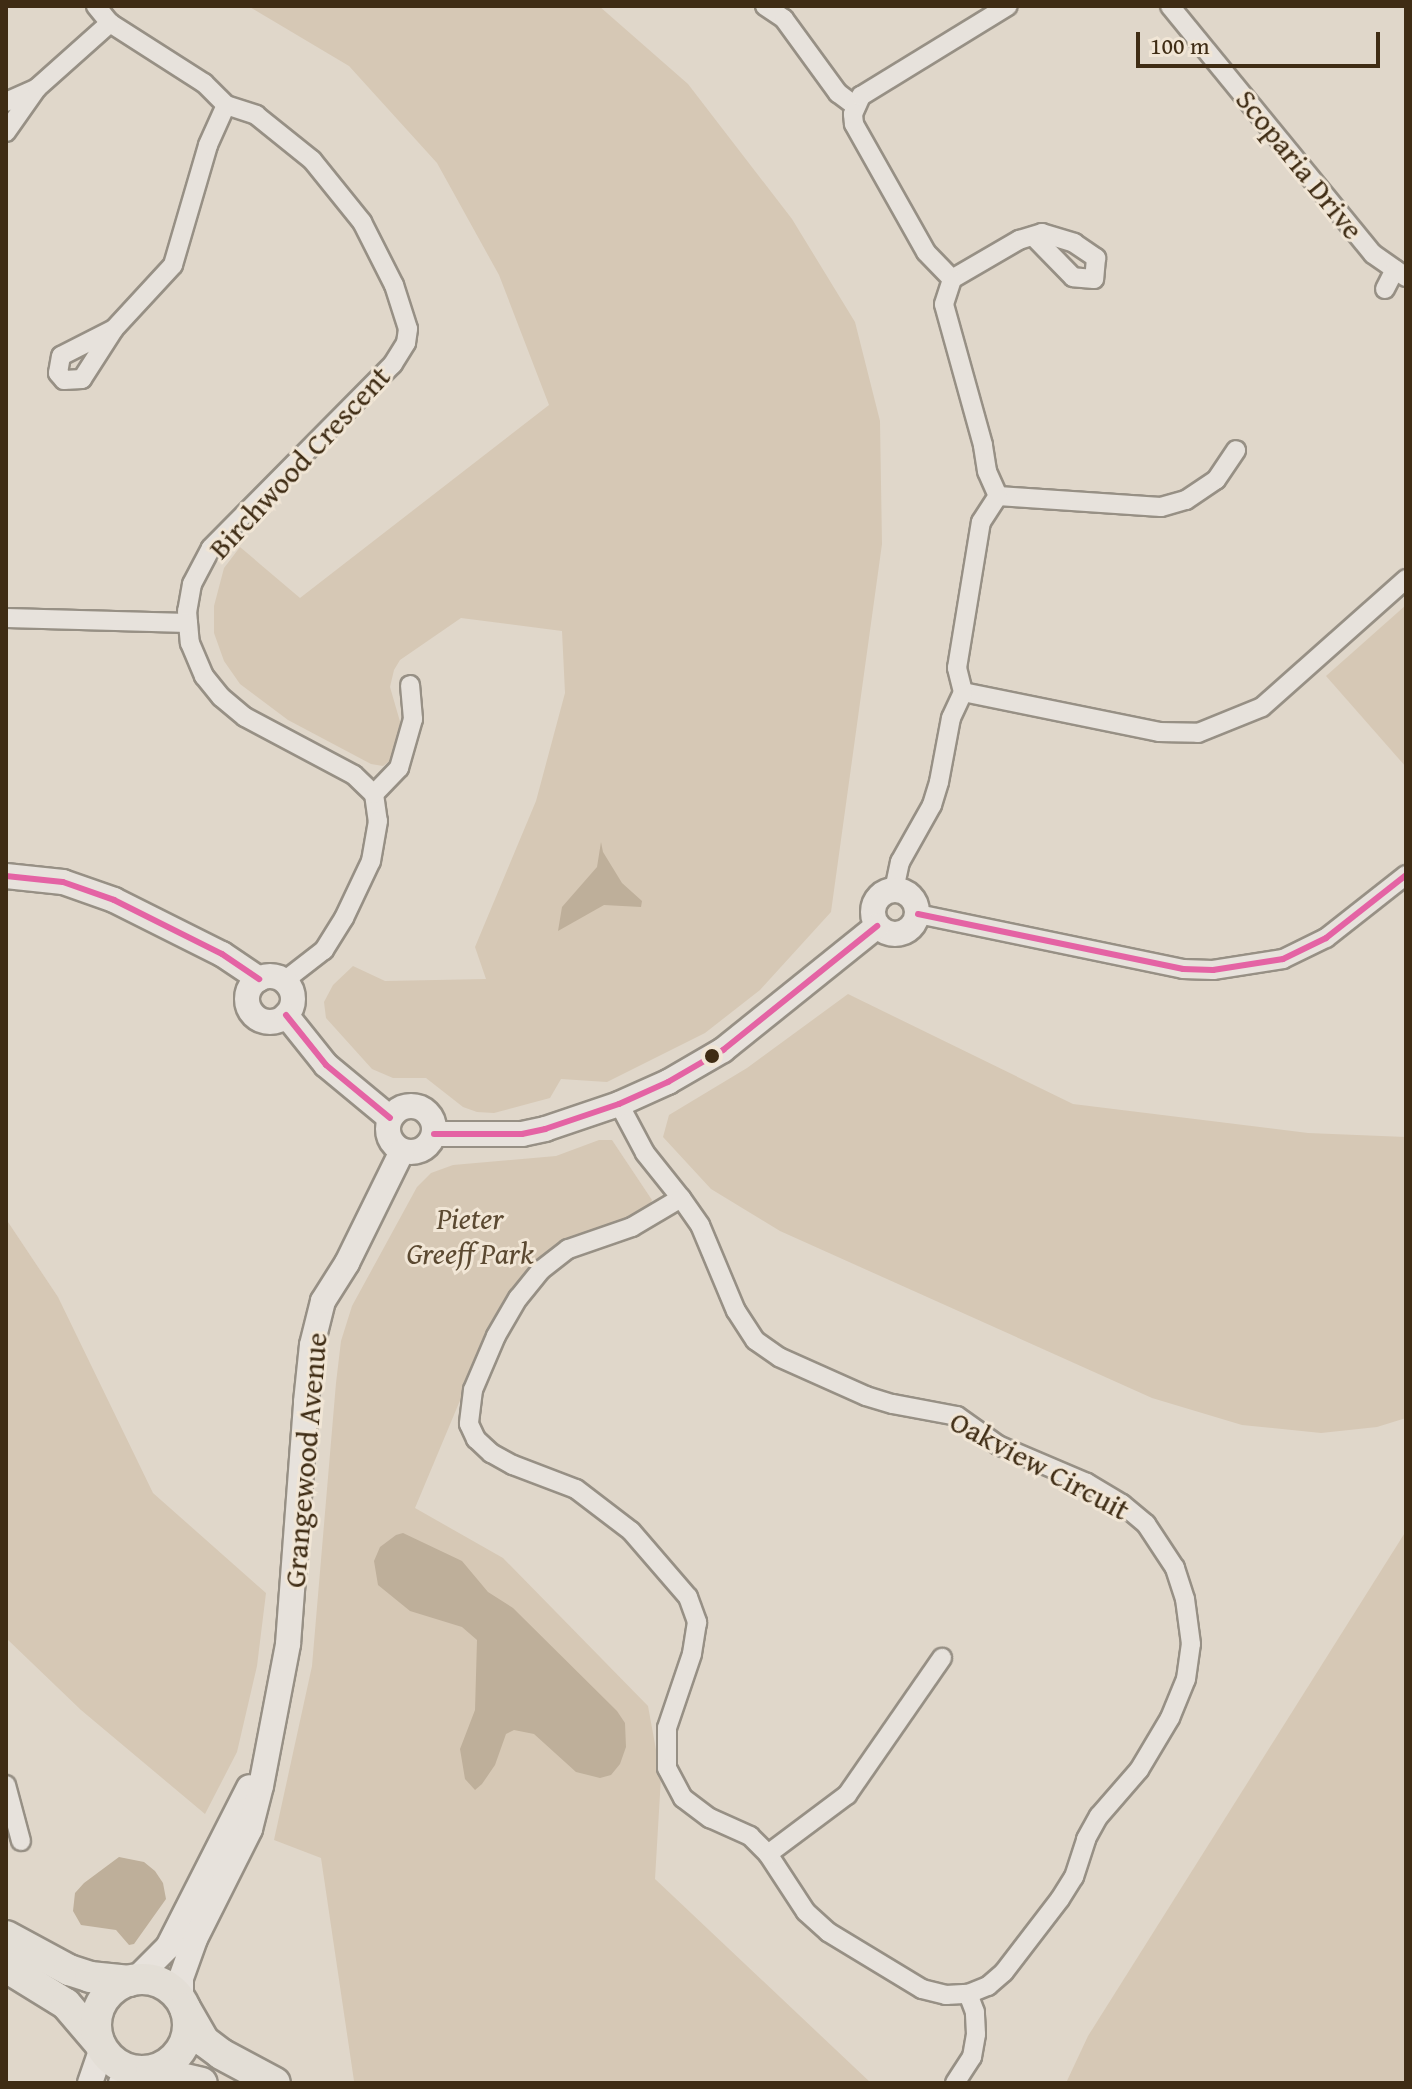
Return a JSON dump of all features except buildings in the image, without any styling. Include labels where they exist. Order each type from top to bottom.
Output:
[{"type":"main road","points":[[6,1936],[69,1970],[90,1977],[161,1984],[182,2004],[204,2041],[221,2054],[275,2083]]},
{"type":"main road","points":[[6,1967],[66,2004],[119,2065],[137,2075],[202,2083]]},
{"type":"main road","points":[[101,2047],[96,2032],[100,2006],[108,1994],[133,1980]]},
{"type":"main road","points":[[137,2075],[175,2058],[187,2033],[182,2004]]},
{"type":"street","name":"Birchwood Crescent","points":[[96,6],[110,23],[204,83],[226,105],[256,115],[322,172],[362,222],[394,285],[408,329],[406,343],[393,364],[211,548],[192,584],[188,623],[190,643],[204,676],[221,697],[245,717],[354,775],[374,794]]},
{"type":"street","points":[[765,6],[784,19],[838,93],[855,106]]},
{"type":"street","points":[[952,279],[926,252],[854,124],[855,106],[871,90],[1008,6]]},
{"type":"street","name":"Scoparia Drive","points":[[1170,6],[1373,254],[1403,275]]},
{"type":"street","points":[[6,132],[37,88],[110,23]]},
{"type":"street","points":[[6,102],[37,88]]},
{"type":"street","points":[[114,329],[173,265],[208,145],[226,105]]},
{"type":"street","points":[[998,496],[987,471],[980,431],[944,304],[952,279],[1033,236]]},
{"type":"street","points":[[1385,289],[1403,275]]},
{"type":"street","points":[[998,496],[1161,507],[1186,500],[1216,480],[1236,450]]},
{"type":"street","points":[[894,890],[900,862],[932,805],[951,718],[963,692],[957,668],[981,522],[998,496]]},
{"type":"street","points":[[963,692],[1159,732],[1198,733],[1262,707],[1406,579]]},
{"type":"street","points":[[6,618],[188,623]]},
{"type":"street","points":[[6,876],[63,882],[114,900],[272,980],[293,1001],[286,1015],[269,1022],[251,1013],[247,998],[272,980],[324,950],[344,918],[371,861],[378,821],[374,794],[399,768],[413,719],[410,685]]},
{"type":"street","points":[[918,914],[1183,969],[1213,970],[1283,959],[1326,938],[1406,875]]},
{"type":"street","points":[[894,890],[914,899],[918,914],[913,926],[902,934],[888,934],[877,926],[873,913],[877,899],[894,890]]},
{"type":"street","points":[[434,1134],[522,1134],[619,1104],[723,1050],[877,926]]},
{"type":"street","points":[[286,1015],[326,1065],[390,1118]]},
{"type":"street","name":"Oakview Circuit","points":[[619,1104],[645,1153],[700,1225],[736,1311],[755,1340],[779,1357],[866,1396],[957,1416],[998,1445],[1087,1483],[1122,1504],[1146,1524],[1175,1568],[1185,1599],[1191,1644],[1186,1679],[1170,1718],[1139,1770],[1099,1816],[1086,1839],[1074,1877],[1060,1899],[1004,1972],[988,1986],[968,1994]]},
{"type":"street","points":[[402,1107],[418,1107],[431,1116],[434,1134],[423,1149],[402,1151],[388,1133],[390,1118],[402,1107]]},
{"type":"street","name":"Grangewood Avenue","points":[[182,2004],[181,1978],[195,1939],[250,1829],[288,1644],[312,1345],[323,1301],[347,1263],[402,1151]]},
{"type":"street","points":[[681,1198],[632,1227],[568,1249],[541,1270],[518,1298],[496,1336],[473,1390],[469,1424],[476,1439],[491,1453],[513,1465],[576,1489],[631,1531],[688,1597],[697,1622],[692,1654],[667,1728],[667,1768],[683,1798],[710,1818],[750,1836],[768,1854],[789,1890],[828,1932],[922,1989],[946,1995],[968,1994],[975,2012],[976,2034],[972,2057],[955,2083]]},
{"type":"street","points":[[768,1854],[847,1795],[942,1658]]},
{"type":"street","name":"Grangewood Avenue","points":[[133,1980],[168,1947],[232,1824],[268,1738]]},
{"type":"street","points":[[6,1785],[21,1841]]},
{"type":"street","points":[[90,2083],[101,2047]]},
{"type":"green space","points":[[248,6],[599,6],[688,84],[792,219],[855,322],[880,421],[882,544],[831,912],[760,990],[705,1033],[607,1082],[561,1079],[550,1098],[494,1113],[477,1112],[463,1107],[426,1078],[393,1078],[372,1069],[326,1018],[324,1002],[333,985],[353,966],[385,981],[486,979],[475,947],[536,801],[565,693],[562,631],[461,618],[400,660],[390,687],[401,725],[392,759],[383,766],[371,764],[288,720],[240,684],[224,661],[214,633],[214,606],[224,568],[240,547],[300,598],[549,405],[499,275],[437,163],[349,66]]},
{"type":"green space","points":[[1406,605],[1406,767],[1326,676]]},
{"type":"green space","points":[[848,994],[1073,1104],[1308,1133],[1406,1137],[1406,1418],[1377,1427],[1321,1433],[1242,1425],[1152,1398],[780,1231],[711,1189],[663,1137],[669,1115],[747,1068]]},
{"type":"green space","name":"Pieter Greeff Park","points":[[599,1140],[612,1140],[652,1200],[647,1210],[566,1241],[482,1348],[415,1508],[503,1558],[648,1706],[661,1777],[655,1879],[871,2083],[357,2083],[354,2081],[321,1858],[274,1840],[312,1666],[336,1383],[341,1341],[352,1306],[417,1187],[431,1173],[453,1165],[556,1156]]},
{"type":"green space","points":[[6,1219],[58,1297],[153,1493],[266,1593],[257,1666],[237,1752],[205,1814],[81,1710],[6,1638]]},
{"type":"green space","points":[[1406,1531],[1406,2083],[1066,2083],[1088,2036]]},
{"type":"shaded area","points":[[601,842],[603,852],[622,883],[642,901],[641,907],[604,905],[558,931],[562,907],[597,867]]},
{"type":"shaded area","points":[[403,1533],[462,1561],[488,1592],[513,1608],[617,1711],[625,1723],[626,1747],[620,1764],[611,1775],[600,1778],[576,1772],[534,1734],[514,1730],[506,1734],[495,1765],[482,1784],[475,1790],[465,1779],[460,1749],[475,1710],[477,1640],[462,1627],[410,1611],[378,1585],[374,1561],[380,1547]]},
{"type":"shaded area","points":[[119,1857],[144,1862],[155,1871],[163,1883],[166,1899],[134,1944],[129,1945],[116,1930],[81,1925],[73,1911],[75,1893]]},
{"type":"transit line","points":[[918,914],[1183,969],[1213,970],[1283,959],[1326,938],[1406,875]]},
{"type":"transit line","points":[[6,876],[63,882],[114,900],[222,954],[259,979]]},
{"type":"transit line","points":[[434,1134],[522,1134],[545,1129],[619,1104],[668,1082],[723,1050],[877,926]]},
{"type":"transit line","points":[[286,1015],[326,1065],[390,1118]]}]
